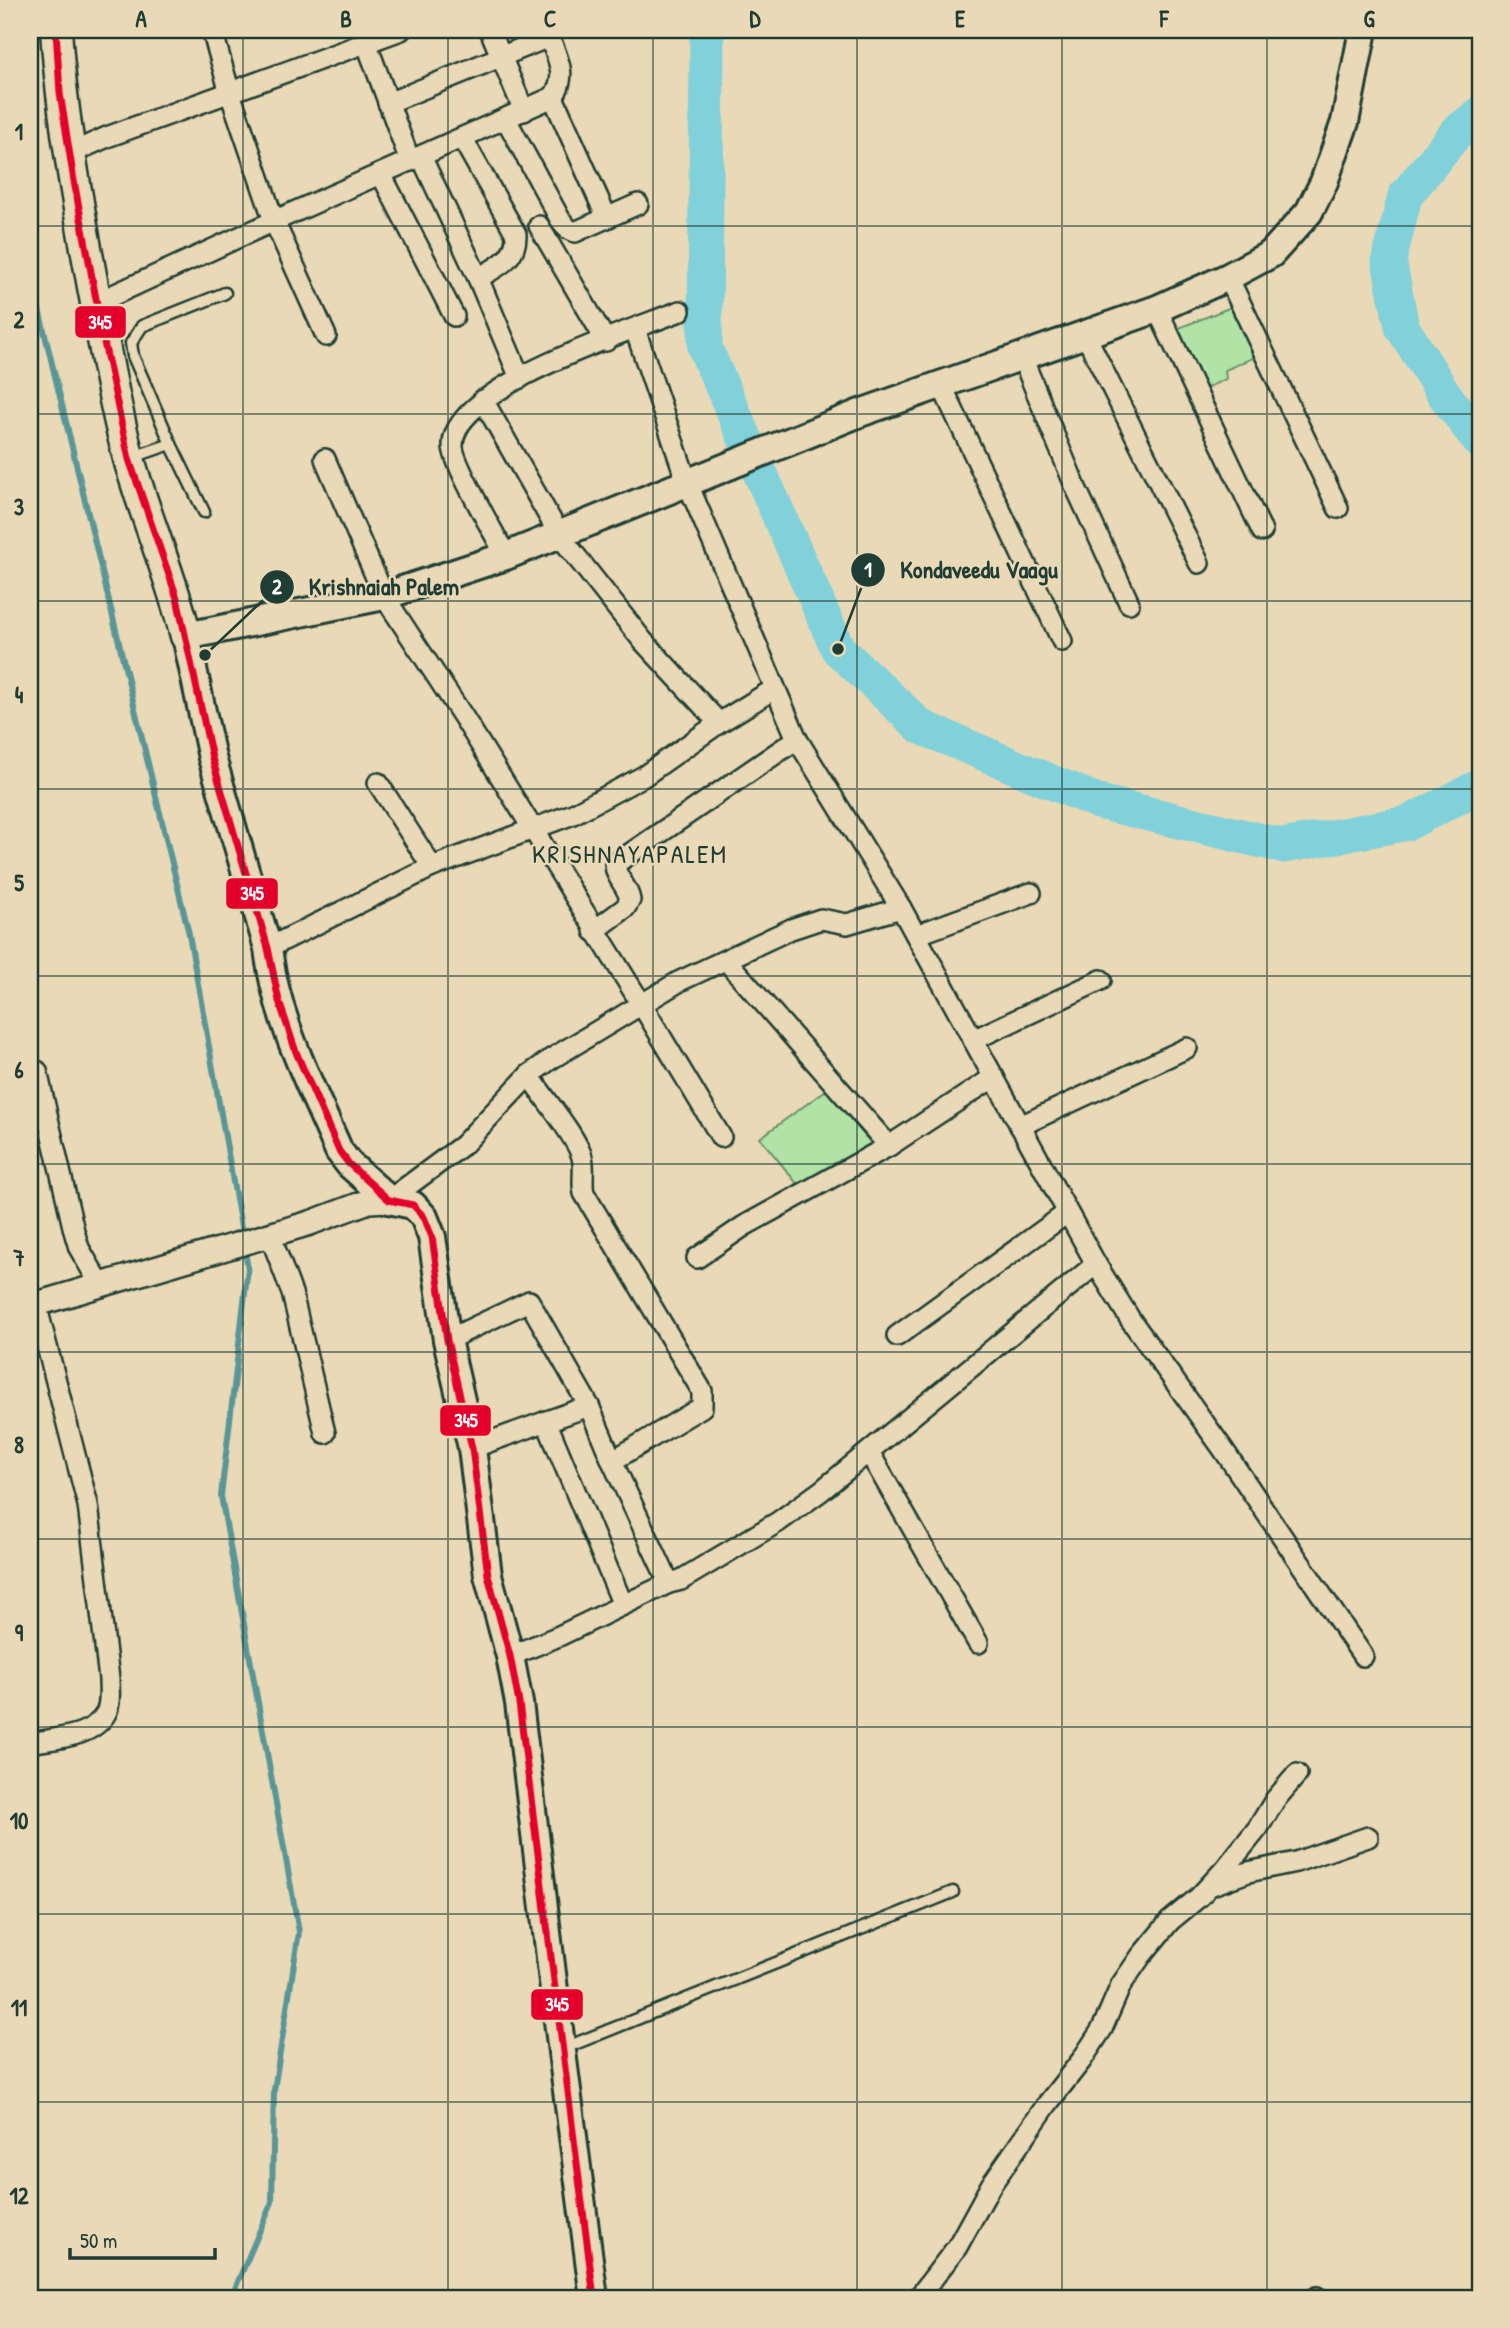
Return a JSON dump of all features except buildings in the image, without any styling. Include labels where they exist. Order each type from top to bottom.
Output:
[{"type":"main road","points":[[55,30],[69,154],[96,303],[129,458],[177,598],[212,758],[268,948],[271,977],[290,1038],[339,1151],[349,1164],[389,1200],[414,1205],[424,1217],[432,1237],[447,1340],[472,1448],[488,1575],[510,1656],[519,1703],[594,2298]]},
{"type":"main road","points":[[186,636],[384,596],[506,556],[860,413],[1157,309],[1228,277],[1271,254],[1309,212],[1324,182],[1345,122],[1363,30]]},
{"type":"street","points":[[212,30],[230,93],[274,221],[327,336]]},
{"type":"street","points":[[69,154],[107,137],[401,30]]},
{"type":"street","points":[[490,30],[524,111]]},
{"type":"street","points":[[96,303],[553,97],[562,85],[562,75],[548,33],[501,56],[388,103]]},
{"type":"street","points":[[366,42],[388,103],[478,278],[520,378]]},
{"type":"street","points":[[553,97],[607,218]]},
{"type":"street","points":[[506,119],[559,219],[568,229],[575,232],[639,204]]},
{"type":"street","points":[[462,138],[516,234],[515,246],[505,262],[478,278]]},
{"type":"street","points":[[381,174],[454,316]]},
{"type":"street","points":[[516,234],[559,219]]},
{"type":"street","points":[[539,226],[606,341]]},
{"type":"street","points":[[1228,277],[1338,508]]},
{"type":"street","points":[[1157,309],[1262,531]]},
{"type":"street","points":[[506,556],[459,465],[453,446],[457,428],[483,400],[541,366],[680,311]]},
{"type":"street","points":[[635,329],[687,482],[797,739],[901,908],[1096,1264],[1130,1320],[1223,1449],[1363,1656]]},
{"type":"street","points":[[1085,334],[1199,563]]},
{"type":"street","points":[[1021,355],[1076,488],[1129,603]]},
{"type":"street","points":[[942,384],[1062,641]]},
{"type":"street","points":[[483,400],[560,536],[643,641],[719,723]]},
{"type":"street","points":[[325,458],[384,596],[464,718],[594,931],[642,1004],[721,1137]]},
{"type":"street","points":[[268,948],[432,867],[573,814],[644,776],[719,723],[774,690]]},
{"type":"street","points":[[594,931],[625,908],[630,900],[629,892],[615,873],[615,864],[797,739]]},
{"type":"street","points":[[378,783],[432,867]]},
{"type":"street","points":[[916,935],[1031,893]]},
{"type":"street","points":[[30,1743],[86,1732],[106,1713],[110,1701],[88,1505],[33,1305],[265,1236],[369,1201],[389,1200],[463,1145],[529,1075],[680,981],[790,929],[821,919],[847,924],[901,908]]},
{"type":"street","points":[[726,960],[889,1146]]},
{"type":"street","points":[[973,1041],[1101,980]]},
{"type":"street","points":[[1020,1126],[1187,1048]]},
{"type":"street","points":[[37,1071],[79,1248],[101,1286]]},
{"type":"street","points":[[529,1075],[578,1147],[583,1163],[584,1193],[702,1391],[702,1407],[612,1461]]},
{"type":"street","points":[[697,1258],[744,1226],[889,1146],[994,1077]]},
{"type":"street","points":[[897,1336],[1068,1213]]},
{"type":"street","points":[[265,1236],[292,1293],[325,1433]]},
{"type":"street","points":[[510,1656],[559,1636],[669,1583],[681,1580],[778,1521],[821,1491],[1096,1264]]},
{"type":"street","points":[[447,1340],[529,1301],[589,1406],[669,1583]]},
{"type":"street","points":[[472,1448],[589,1406]]},
{"type":"street","points":[[546,1422],[623,1605]]},
{"type":"street","points":[[869,1452],[978,1643]]},
{"type":"street","points":[[918,2298],[957,2247],[991,2185],[1095,2040],[1121,1985],[1141,1956],[1170,1921],[1209,1886],[1258,1828],[1275,1800],[1297,1774]]},
{"type":"street","points":[[1209,1886],[1248,1872],[1296,1862],[1368,1838]]},
{"type":"lane","points":[[204,513],[133,356],[131,343],[142,327],[225,293]]},
{"type":"lane","points":[[129,458],[171,444]]},
{"type":"lane","points":[[562,2050],[953,1892]]},
{"type":"green space","points":[[1231,307],[1255,357],[1225,370],[1226,379],[1202,390],[1174,330]]},
{"type":"green space","points":[[826,1090],[871,1143],[802,1190],[760,1138]]},
{"type":"waterway","points":[[707,30],[705,348],[838,649],[921,727],[1099,802],[1283,846],[1408,823],[1480,786]]},
{"type":"waterway","points":[[1480,114],[1457,132],[1405,196],[1389,261],[1402,327],[1444,394],[1480,442]]},
{"type":"waterway","points":[[30,272],[189,934],[243,1238]]},
{"type":"waterway","points":[[231,2298],[272,2202],[274,2090],[299,1932],[221,1496],[248,1268],[244,1248]]},
{"type":"transit line","name":"345","points":[[56,30],[60,93],[74,181],[129,459],[177,598],[212,758],[268,948],[279,1001],[296,1052],[339,1151],[349,1164],[389,1200],[413,1205],[424,1217],[432,1237],[447,1340],[472,1448],[488,1575],[510,1656],[519,1703],[594,2298]]},
{"type":"place","name":"Kondaveedu Vaagu","points":[[838,649]]},
{"type":"place","name":"Krishnaiah Palem","points":[[205,655]]},
{"type":"district","name":"KRISHNAYAPALEM","points":[[630,854]]}]
